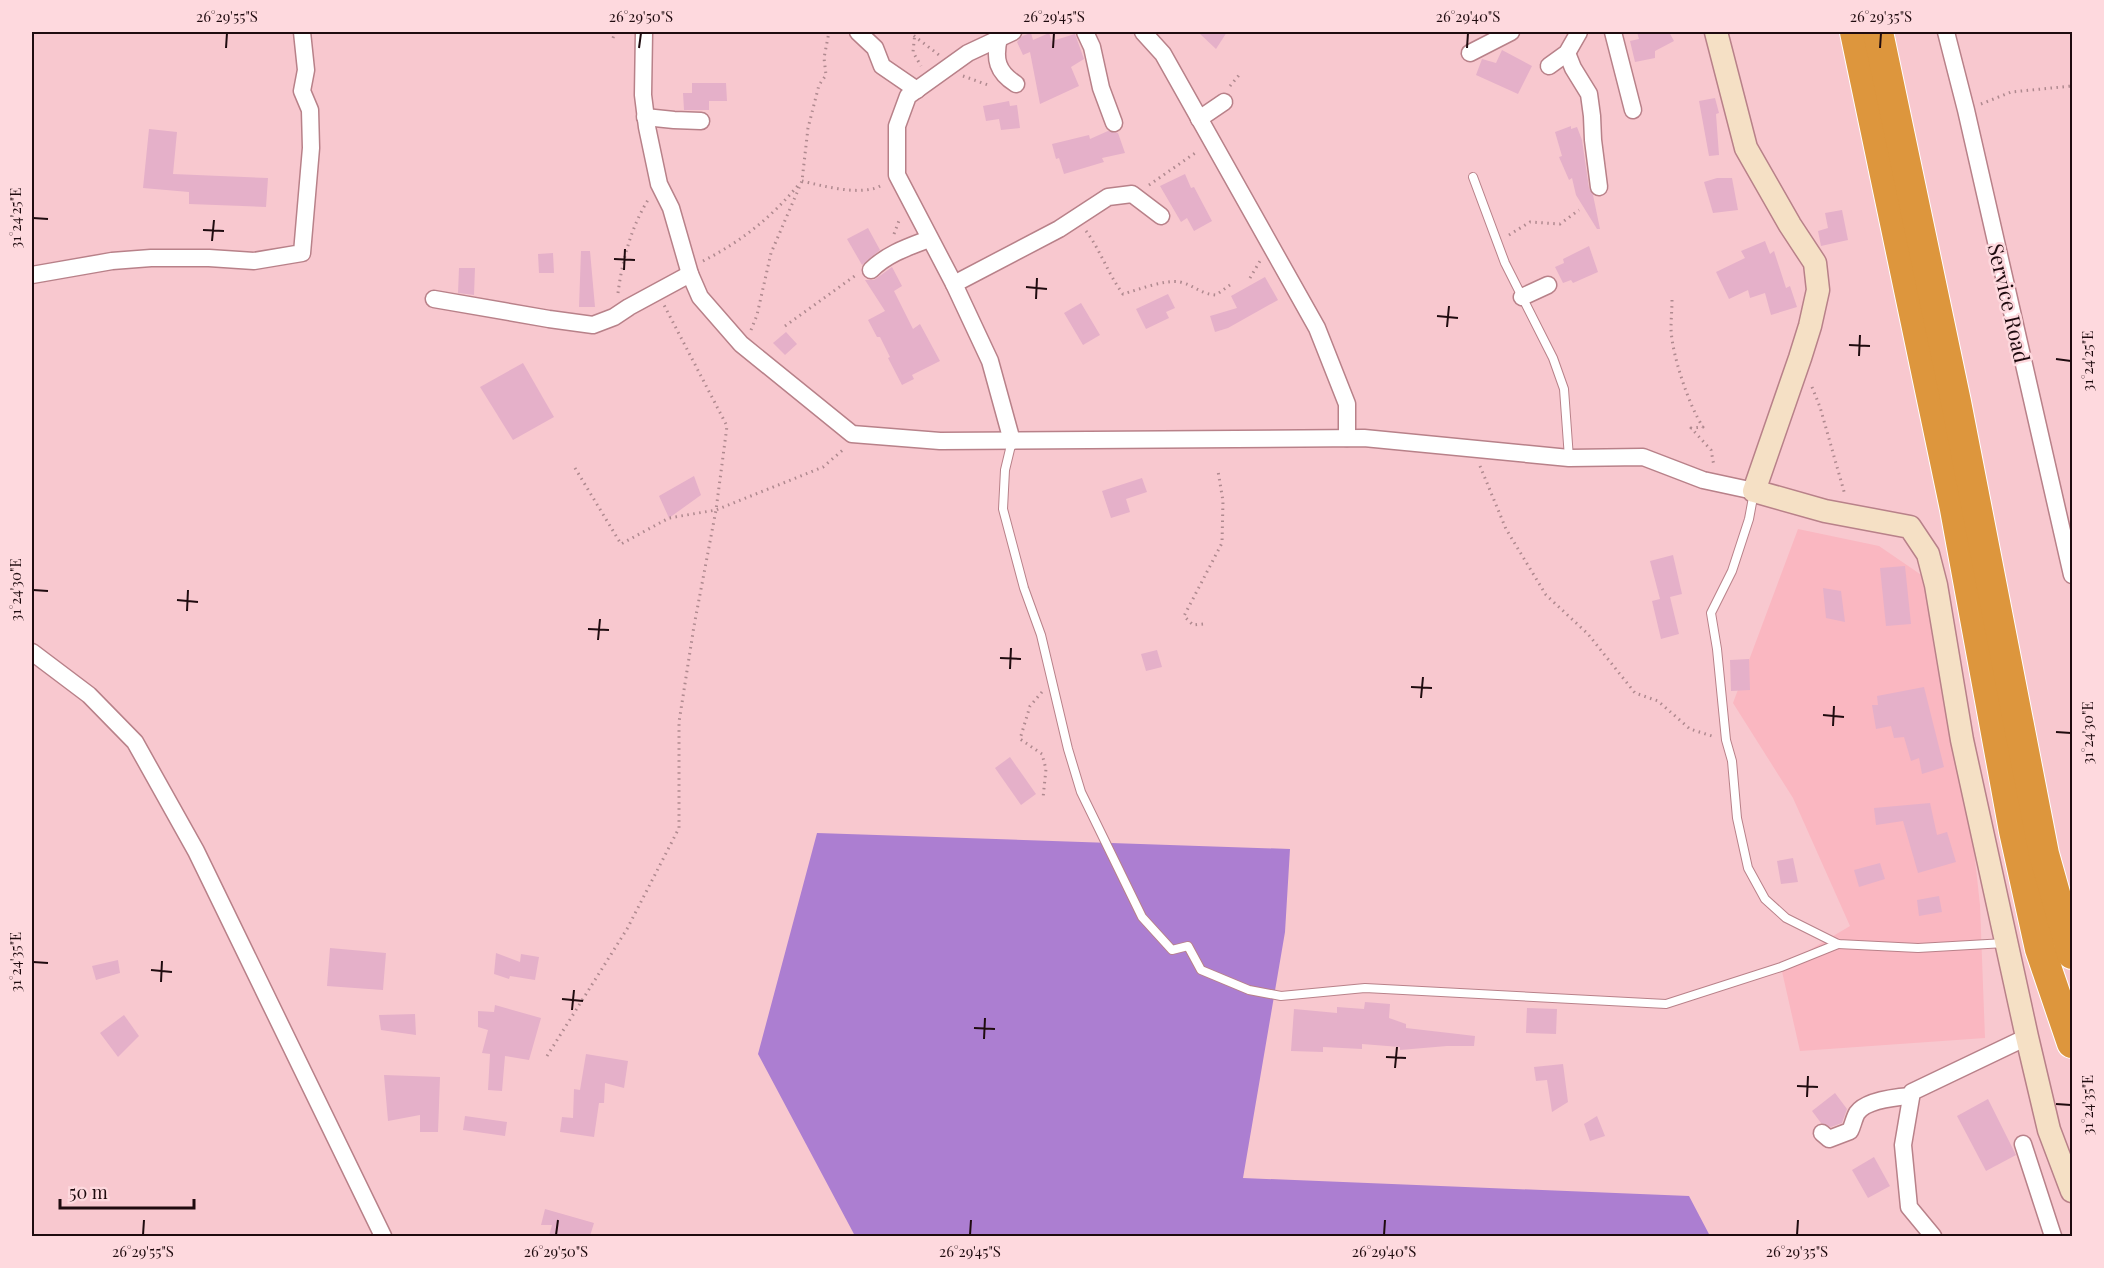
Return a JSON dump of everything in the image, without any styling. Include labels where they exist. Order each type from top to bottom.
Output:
[{"type":"highway","points":[[1855,32],[1955,509],[2017,842],[2040,949],[2073,1043]]},
{"type":"highway","points":[[1878,32],[1956,402],[2044,854],[2073,954]]},
{"type":"street","points":[[32,275],[131,260],[209,258],[254,261],[302,253],[311,148],[310,110],[302,91],[306,70],[302,32]]},
{"type":"street","points":[[644,32],[645,117],[659,184],[671,208],[688,269],[700,297],[741,344],[852,434],[940,441],[1364,438],[1569,458],[1643,457],[1703,480],[1852,516],[1911,527],[1928,554],[1936,585],[1962,740],[2027,1037],[2049,1130],[2073,1191]]},
{"type":"street","points":[[858,32],[875,48],[882,66],[923,85]]},
{"type":"street","points":[[1085,32],[1092,47],[1101,88],[1114,123]]},
{"type":"street","points":[[1143,32],[1162,54],[1317,328],[1347,404],[1347,438]]},
{"type":"street","points":[[1470,53],[1511,32]]},
{"type":"street","points":[[1549,66],[1567,53],[1580,32]]},
{"type":"street","points":[[1613,32],[1633,110]]},
{"type":"street","points":[[1716,32],[1746,148],[1790,225],[1815,263],[1818,290],[1800,358],[1754,491]]},
{"type":"street","name":"Service Road","points":[[1946,32],[2073,575]]},
{"type":"street","points":[[1006,35],[968,53],[908,96],[897,126],[897,176],[954,284],[990,362],[1012,441]]},
{"type":"street","points":[[1006,35],[995,55],[1004,77],[1016,84]]},
{"type":"street","points":[[1567,53],[1572,68],[1588,94],[1599,187]]},
{"type":"street","points":[[1199,119],[1224,102]]},
{"type":"street","points":[[645,117],[702,120]]},
{"type":"street","points":[[954,284],[1075,218],[1108,197],[1132,194],[1161,216]]},
{"type":"street","points":[[878,264],[904,248],[929,239]]},
{"type":"street","points":[[434,299],[593,325],[614,317],[658,293],[688,269]]},
{"type":"street","points":[[1522,297],[1548,285]]},
{"type":"street","points":[[32,652],[89,695],[135,742],[196,851],[383,1236]]},
{"type":"street","points":[[1932,1236],[1909,1207],[1903,1145],[1911,1092],[2027,1037]]},
{"type":"street","points":[[1822,1133],[1829,1139],[1850,1131],[1857,1113],[1864,1107],[1887,1099],[1911,1096]]},
{"type":"street","points":[[2023,1144],[2054,1236]]},
{"type":"lane","points":[[1473,177],[1505,264],[1553,358],[1564,389],[1569,458]]},
{"type":"lane","points":[[1012,441],[1005,470],[1003,509],[1024,588],[1041,634],[1051,682],[1081,792],[1142,917],[1172,950],[1188,946],[1201,970],[1249,990],[1281,996],[1365,988],[1666,1004],[1781,967],[1838,944]]},
{"type":"lane","points":[[1754,491],[1749,519],[1732,571],[1711,613],[1726,740],[1732,761],[1737,818],[1748,868],[1765,899],[1786,918],[1838,944],[1918,948],[2006,943]]},
{"type":"path","points":[[613,38],[615,32]]},
{"type":"path","points":[[741,344],[749,334],[757,315],[771,253],[802,181],[808,128],[819,85],[826,75],[824,58],[829,32]]},
{"type":"path","points":[[909,32],[914,33],[966,78],[992,87]]},
{"type":"path","points":[[914,33],[913,52],[923,85]]},
{"type":"path","points":[[1966,110],[2011,92],[2073,86]]},
{"type":"path","points":[[1134,196],[1212,142]]},
{"type":"path","points":[[802,181],[836,189],[877,189],[897,176]]},
{"type":"path","points":[[688,269],[741,239],[778,209],[802,181]]},
{"type":"path","points":[[614,317],[621,266],[642,211],[659,184]]},
{"type":"path","points":[[785,327],[849,279],[878,264],[910,201]]},
{"type":"path","points":[[1497,242],[1530,222],[1560,225],[1579,210]]},
{"type":"path","points":[[1075,218],[1088,233],[1123,294],[1176,281],[1187,284],[1204,294],[1216,295],[1230,285]]},
{"type":"path","points":[[547,1056],[627,929],[679,828],[679,722],[716,510],[727,426],[658,293]]},
{"type":"path","points":[[1672,300],[1671,331],[1678,364],[1689,399],[1703,427],[1691,428],[1711,450],[1717,483]]},
{"type":"path","points":[[1800,358],[1820,407],[1852,516]]},
{"type":"path","points":[[575,468],[621,544],[669,518],[716,510],[823,467],[862,435]]},
{"type":"path","points":[[1474,448],[1506,529],[1546,595],[1588,634],[1635,693],[1658,701],[1690,729],[1726,740]]},
{"type":"path","points":[[1203,624],[1193,625],[1184,616],[1222,543],[1223,501],[1218,471]]},
{"type":"path","points":[[1043,798],[1046,769],[1042,754],[1020,739],[1030,706],[1051,682]]},
{"type":"shaded area","points":[[1798,529],[1879,546],[1936,585],[1962,740],[1980,905],[1985,1038],[1800,1051],[1781,967],[1850,926],[1793,798],[1733,703]]},
{"type":"shaded area","points":[[817,833],[1290,849],[1285,932],[1243,1178],[1689,1196],[1710,1236],[855,1236],[758,1054]]},
{"type":"building","points":[[1198,32],[1227,32],[1216,49]]},
{"type":"building","points":[[1637,32],[1669,32],[1674,41],[1655,51],[1655,58],[1635,62],[1630,41],[1639,39]]},
{"type":"building","points":[[1031,33],[1033,40],[1049,33],[1052,41],[1075,34],[1084,59],[1071,67],[1079,86],[1040,104],[1030,52],[1023,55],[1017,42],[1022,36]]},
{"type":"building","points":[[1502,50],[1532,66],[1518,94],[1476,75],[1482,59],[1496,63]]},
{"type":"building","points":[[692,83],[726,83],[727,101],[709,101],[709,110],[684,110],[683,93],[692,93]]},
{"type":"building","points":[[1715,98],[1719,113],[1716,114],[1719,155],[1709,156],[1699,101]]},
{"type":"building","points":[[1009,101],[1010,106],[1017,105],[1020,128],[1001,130],[999,119],[986,121],[983,106]]},
{"type":"building","points":[[1571,126],[1571,129],[1577,127],[1582,140],[1589,188],[1593,195],[1600,229],[1597,229],[1576,195],[1572,178],[1569,180],[1559,157],[1562,156],[1555,132]]},
{"type":"building","points":[[149,129],[177,132],[173,174],[268,178],[266,207],[189,204],[189,192],[143,188]]},
{"type":"building","points":[[1108,131],[1118,133],[1125,153],[1102,158],[1104,162],[1064,174],[1059,158],[1056,159],[1052,144],[1089,135],[1090,139]]},
{"type":"building","points":[[1185,174],[1212,221],[1194,231],[1187,218],[1181,222],[1160,186]]},
{"type":"building","points":[[1717,178],[1732,178],[1738,210],[1713,213],[1704,182]]},
{"type":"building","points":[[1842,210],[1848,240],[1821,246],[1818,231],[1828,228],[1825,213]]},
{"type":"building","points":[[868,228],[880,250],[862,265],[847,239]]},
{"type":"building","points":[[1765,241],[1770,254],[1774,251],[1786,288],[1790,286],[1797,307],[1771,315],[1765,293],[1750,298],[1748,290],[1729,299],[1716,272],[1745,258],[1741,251]]},
{"type":"building","points":[[1589,246],[1598,272],[1573,283],[1571,280],[1563,283],[1555,267],[1564,263],[1563,259]]},
{"type":"building","points":[[581,251],[590,251],[595,307],[579,307]]},
{"type":"building","points":[[553,253],[554,273],[539,273],[538,254]]},
{"type":"building","points":[[892,267],[902,286],[894,291],[913,329],[920,324],[940,361],[912,375],[914,379],[902,385],[880,337],[877,337],[868,320],[885,311],[865,280],[874,280]]},
{"type":"building","points":[[459,268],[475,268],[474,295],[458,293]]},
{"type":"building","points":[[1265,277],[1278,300],[1228,328],[1215,332],[1210,316],[1237,308],[1231,296]]},
{"type":"building","points":[[1168,294],[1175,308],[1166,312],[1169,318],[1146,329],[1136,309]]},
{"type":"building","points":[[1081,303],[1100,335],[1083,345],[1064,313]]},
{"type":"building","points":[[786,332],[797,344],[785,355],[773,343]]},
{"type":"building","points":[[523,363],[554,417],[513,440],[480,387]]},
{"type":"building","points":[[694,476],[701,495],[669,518],[659,496]]},
{"type":"building","points":[[1142,478],[1147,492],[1126,499],[1130,512],[1111,518],[1102,491]]},
{"type":"building","points":[[1673,555],[1682,594],[1670,597],[1679,634],[1661,639],[1652,601],[1660,599],[1650,561]]},
{"type":"building","points":[[1905,566],[1911,624],[1886,626],[1880,568]]},
{"type":"building","points":[[1823,588],[1841,591],[1845,622],[1826,618]]},
{"type":"building","points":[[1157,650],[1162,667],[1146,671],[1141,654]]},
{"type":"building","points":[[1749,659],[1750,690],[1731,691],[1730,660]]},
{"type":"building","points":[[1924,687],[1944,767],[1922,774],[1919,758],[1911,761],[1904,737],[1894,738],[1891,726],[1876,729],[1872,705],[1878,705],[1877,696]]},
{"type":"building","points":[[1010,757],[1036,794],[1021,805],[995,768]]},
{"type":"building","points":[[1930,803],[1937,835],[1947,832],[1956,862],[1918,873],[1903,821],[1876,825],[1874,808]]},
{"type":"building","points":[[1793,858],[1798,882],[1781,884],[1777,861]]},
{"type":"building","points":[[1880,863],[1885,879],[1859,887],[1854,870]]},
{"type":"building","points":[[1939,896],[1942,912],[1919,916],[1917,900]]},
{"type":"building","points":[[330,948],[386,953],[383,990],[327,986]]},
{"type":"building","points":[[496,953],[520,962],[521,954],[539,957],[535,980],[510,976],[509,979],[494,974]]},
{"type":"building","points":[[118,960],[120,973],[96,980],[92,966]]},
{"type":"building","points":[[1365,1002],[1390,1004],[1389,1018],[1406,1024],[1406,1028],[1475,1036],[1474,1046],[1400,1050],[1400,1047],[1362,1044],[1362,1049],[1323,1047],[1323,1052],[1291,1051],[1294,1009],[1337,1013],[1337,1007],[1364,1009]]},
{"type":"building","points":[[495,1005],[541,1018],[529,1060],[505,1056],[502,1091],[488,1090],[490,1054],[482,1053],[488,1030],[478,1027],[478,1011],[494,1012]]},
{"type":"building","points":[[1527,1008],[1557,1009],[1556,1034],[1526,1033]]},
{"type":"building","points":[[415,1014],[416,1035],[381,1030],[379,1015]]},
{"type":"building","points":[[124,1015],[139,1036],[118,1057],[100,1033]]},
{"type":"building","points":[[586,1054],[628,1061],[624,1088],[605,1083],[604,1103],[599,1103],[594,1137],[560,1132],[562,1117],[573,1118],[574,1089],[580,1090]]},
{"type":"building","points":[[1563,1064],[1568,1102],[1552,1112],[1547,1080],[1536,1081],[1534,1067]]},
{"type":"building","points":[[384,1075],[440,1077],[438,1132],[420,1132],[420,1115],[388,1121]]},
{"type":"building","points":[[1835,1093],[1847,1109],[1842,1123],[1831,1127],[1821,1123],[1812,1111]]},
{"type":"building","points":[[1988,1099],[2016,1155],[1986,1171],[1957,1116]]},
{"type":"building","points":[[465,1116],[507,1122],[505,1136],[463,1130]]},
{"type":"building","points":[[1597,1116],[1605,1136],[1590,1141],[1584,1124]]},
{"type":"building","points":[[1874,1157],[1890,1186],[1868,1198],[1852,1170]]},
{"type":"building","points":[[545,1209],[594,1223],[590,1236],[549,1236],[552,1225],[541,1225]]}]
